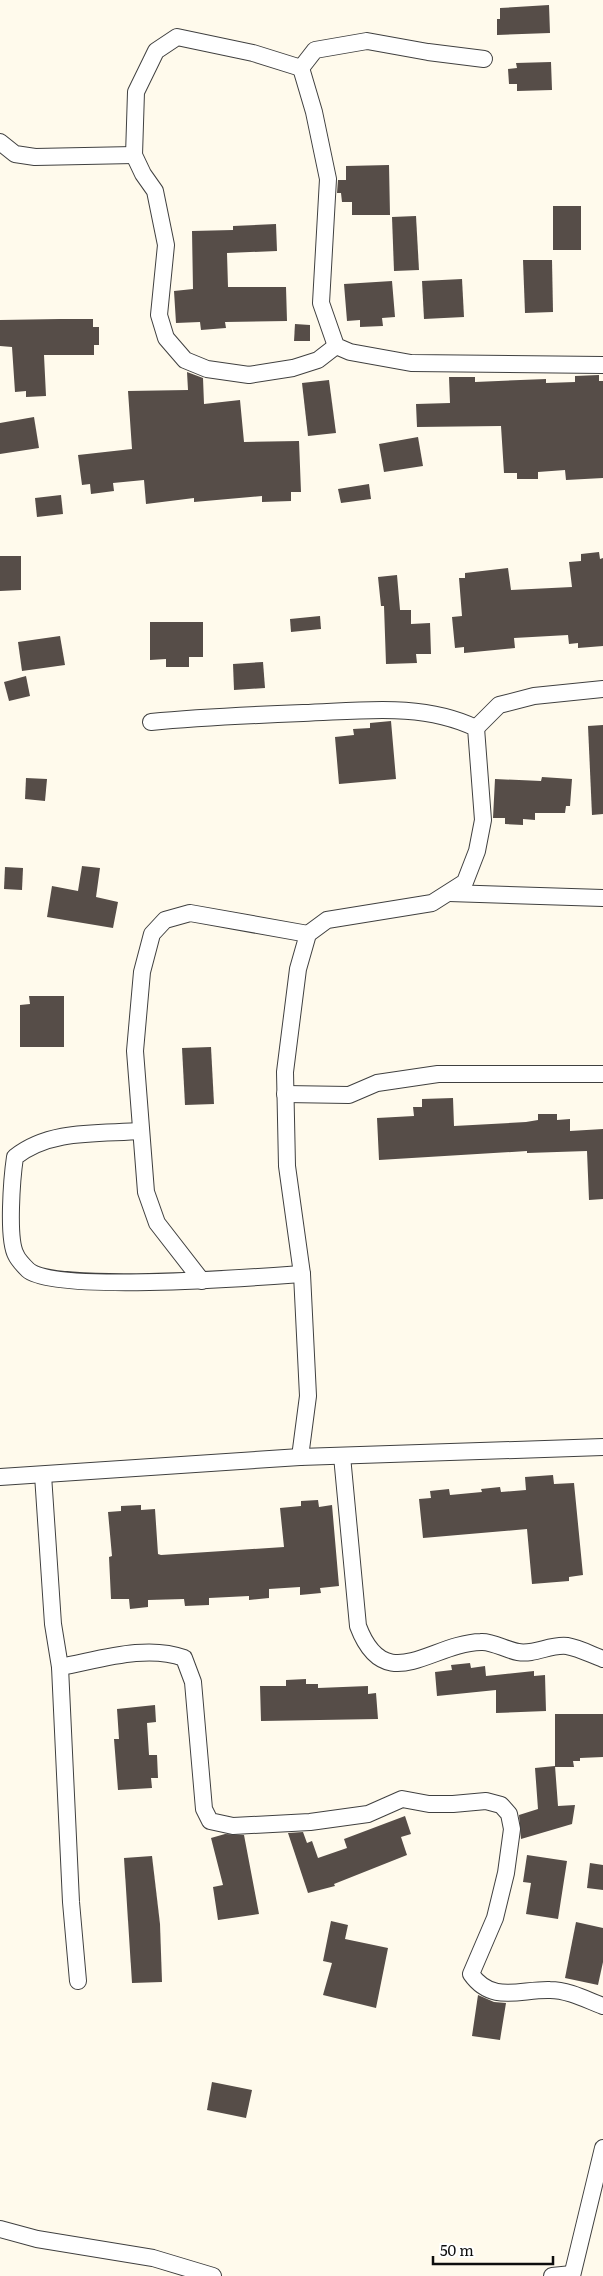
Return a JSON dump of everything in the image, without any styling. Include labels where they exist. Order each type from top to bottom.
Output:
[{"type":"street","points":[[301,68],[253,53],[177,37],[156,51],[136,92],[134,155],[143,174],[155,191],[166,245],[159,314],[166,338],[185,360],[207,368],[249,375],[293,368],[318,360],[336,346]]},
{"type":"street","points":[[301,68],[315,50],[367,41],[428,52],[484,59]]},
{"type":"street","points":[[301,68],[314,112],[328,179],[321,303],[336,346],[350,352],[411,363],[603,365]]},
{"type":"street","points":[[0,142],[15,154],[35,156],[134,155]]},
{"type":"street","points":[[300,1457],[308,1396],[302,1274],[287,1166],[285,1072],[298,969],[308,934],[327,920],[432,903],[465,882],[477,852],[483,820],[476,728],[499,704],[534,696],[603,689]]},
{"type":"street","points":[[151,722],[201,717],[399,709],[454,717],[476,728]]},
{"type":"street","points":[[449,893],[603,898]]},
{"type":"street","points":[[202,1281],[157,1223],[150,1209],[146,1192],[134,1051],[142,972],[152,934],[165,920],[190,913],[308,934]]},
{"type":"street","points":[[286,1094],[349,1095],[377,1083],[438,1074],[603,1074]]},
{"type":"street","points":[[141,1131],[62,1136],[43,1140],[16,1157],[11,1228],[15,1254],[28,1271],[43,1276],[76,1281],[202,1281],[302,1274]]},
{"type":"street","points":[[0,1477],[300,1457],[603,1447]]},
{"type":"street","points":[[342,1456],[358,1626],[365,1645],[379,1658],[399,1665],[423,1659],[452,1646],[483,1641],[520,1652],[566,1646],[603,1659]]},
{"type":"street","points":[[43,1474],[53,1624],[60,1667],[71,1911],[78,1981]]},
{"type":"street","points":[[60,1667],[132,1654],[168,1652],[184,1658],[193,1682],[204,1809],[210,1822],[232,1826],[310,1822],[368,1814],[402,1799],[453,1804],[486,1801],[501,1805],[509,1814],[512,1829],[506,1873],[495,1918],[471,1974],[479,1986],[494,1992],[522,1993],[552,1990],[603,2006]]},
{"type":"street","points":[[552,2276],[572,2275],[603,2148]]},
{"type":"street","points":[[0,2230],[37,2239],[153,2258],[213,2276]]},
{"type":"building","points":[[549,5],[550,33],[497,35],[497,19],[500,19],[500,8]]},
{"type":"building","points":[[551,62],[552,90],[517,91],[517,84],[509,84],[508,69],[517,68],[516,63]]},
{"type":"building","points":[[389,165],[390,215],[352,215],[352,202],[342,202],[341,193],[337,193],[338,180],[346,180],[346,166]]},
{"type":"building","points":[[553,206],[581,206],[581,250],[553,250]]},
{"type":"building","points":[[416,216],[419,270],[394,271],[392,217]]},
{"type":"building","points":[[276,224],[277,251],[227,253],[228,287],[286,287],[287,321],[225,322],[226,328],[201,330],[200,322],[176,323],[174,291],[193,289],[192,231],[233,230],[233,226]]},
{"type":"building","points":[[523,260],[552,260],[553,312],[525,313]]},
{"type":"building","points":[[462,279],[464,317],[424,319],[422,281]]},
{"type":"building","points":[[392,281],[395,317],[382,318],[383,326],[360,327],[360,320],[347,321],[344,284]]},
{"type":"building","points":[[93,319],[93,327],[99,327],[99,345],[94,345],[94,355],[44,355],[46,396],[26,397],[26,391],[15,392],[12,347],[0,346],[0,320]]},
{"type":"building","points":[[295,324],[310,325],[310,341],[294,341]]},
{"type":"building","points":[[187,372],[203,378],[204,404],[240,400],[244,442],[299,441],[301,492],[291,492],[291,501],[262,502],[262,496],[194,502],[194,498],[146,504],[144,480],[113,483],[114,491],[91,494],[90,484],[82,485],[78,455],[132,449],[128,391],[188,390]]},
{"type":"building","points":[[599,375],[599,381],[603,381],[603,478],[566,480],[565,470],[538,472],[538,479],[517,479],[517,473],[504,473],[501,426],[417,427],[416,404],[450,403],[449,377],[475,377],[475,382],[546,379],[546,383],[575,382],[575,376]]},
{"type":"building","points":[[329,380],[336,433],[308,436],[302,383]]},
{"type":"building","points":[[34,417],[39,448],[0,454],[0,423]]},
{"type":"building","points":[[418,437],[423,466],[384,472],[379,444]]},
{"type":"building","points":[[369,484],[371,499],[341,503],[338,489]]},
{"type":"building","points":[[61,495],[63,514],[37,517],[35,498]]},
{"type":"building","points":[[599,552],[600,559],[603,558],[603,646],[578,648],[578,643],[569,644],[568,635],[514,638],[515,648],[464,653],[464,647],[455,648],[452,617],[462,616],[459,578],[465,578],[465,573],[508,568],[511,590],[572,587],[569,562],[581,561],[581,554]]},
{"type":"building","points":[[0,556],[21,556],[21,590],[0,591]]},
{"type":"building","points":[[397,575],[400,610],[411,610],[411,624],[430,623],[431,654],[416,654],[417,663],[386,664],[384,606],[381,606],[378,577]]},
{"type":"building","points":[[320,616],[321,629],[291,632],[290,619]]},
{"type":"building","points":[[150,622],[203,622],[203,657],[189,657],[189,667],[166,667],[166,659],[150,660]]},
{"type":"building","points":[[60,636],[65,665],[22,671],[18,642]]},
{"type":"building","points":[[263,662],[265,688],[234,690],[233,664]]},
{"type":"building","points":[[26,676],[30,696],[9,701],[4,682]]},
{"type":"building","points":[[391,721],[396,779],[339,784],[335,737],[354,735],[353,729],[370,728],[370,723]]},
{"type":"building","points":[[603,725],[603,814],[592,815],[588,726]]},
{"type":"building","points":[[542,777],[572,779],[570,806],[566,806],[565,813],[535,813],[535,820],[523,819],[523,825],[505,824],[505,818],[493,818],[495,779],[541,781]]},
{"type":"building","points":[[26,778],[47,779],[45,801],[25,799]]},
{"type":"building","points":[[82,866],[100,868],[96,897],[118,902],[113,928],[47,917],[52,886],[78,891]]},
{"type":"building","points":[[5,867],[23,868],[22,890],[4,889]]},
{"type":"building","points":[[29,996],[64,996],[64,1047],[20,1047],[20,1005],[30,1004]]},
{"type":"building","points":[[211,1047],[214,1104],[185,1105],[182,1048]]},
{"type":"building","points":[[453,1098],[454,1126],[526,1122],[538,1120],[538,1114],[557,1114],[557,1120],[570,1119],[570,1131],[603,1129],[603,1199],[589,1200],[587,1151],[527,1153],[527,1151],[379,1160],[377,1118],[414,1116],[413,1107],[422,1107],[422,1099]]},
{"type":"building","points":[[553,1475],[554,1484],[574,1483],[583,1575],[569,1577],[569,1581],[532,1584],[527,1529],[423,1538],[419,1499],[431,1498],[430,1491],[449,1489],[450,1495],[482,1492],[481,1489],[500,1487],[501,1492],[526,1490],[525,1477]]},
{"type":"building","points":[[318,1500],[319,1507],[332,1505],[339,1586],[320,1588],[321,1593],[300,1595],[300,1587],[269,1589],[269,1598],[249,1600],[249,1596],[209,1598],[209,1605],[185,1606],[184,1599],[148,1600],[148,1607],[130,1609],[129,1599],[111,1599],[109,1557],[112,1556],[108,1512],[121,1511],[121,1506],[141,1505],[141,1510],[155,1509],[158,1554],[161,1555],[284,1547],[280,1508],[301,1506],[301,1501]]},
{"type":"building","points":[[470,1663],[471,1668],[485,1666],[486,1676],[534,1671],[534,1676],[545,1675],[546,1711],[496,1713],[496,1690],[437,1696],[435,1672],[452,1670],[451,1665]]},
{"type":"building","points":[[306,1679],[306,1684],[318,1684],[318,1688],[368,1686],[368,1694],[376,1693],[378,1719],[261,1721],[260,1686],[286,1686],[286,1680]]},
{"type":"building","points":[[155,1705],[156,1722],[147,1723],[149,1755],[157,1755],[158,1778],[151,1778],[152,1788],[118,1790],[114,1739],[119,1739],[117,1709]]},
{"type":"building","points":[[555,1714],[603,1714],[603,1757],[580,1758],[580,1761],[573,1761],[574,1767],[555,1767]]},
{"type":"building","points":[[555,1766],[558,1806],[575,1805],[572,1824],[521,1839],[519,1815],[538,1809],[535,1768]]},
{"type":"building","points":[[405,1816],[411,1834],[401,1837],[407,1855],[334,1884],[335,1886],[308,1893],[288,1833],[303,1832],[307,1843],[312,1841],[318,1858],[347,1848],[344,1839]]},
{"type":"building","points":[[225,1834],[244,1835],[259,1914],[218,1920],[213,1887],[223,1885],[211,1838]]},
{"type":"building","points":[[527,1855],[567,1861],[558,1919],[526,1914],[531,1883],[523,1882]]},
{"type":"building","points":[[152,1856],[160,1924],[162,1982],[132,1983],[124,1858]]},
{"type":"building","points":[[590,1863],[603,1865],[603,1890],[587,1888]]},
{"type":"building","points":[[331,1921],[348,1925],[345,1939],[388,1948],[376,2008],[323,1995],[332,1963],[323,1961]]},
{"type":"building","points":[[576,1922],[603,1928],[603,1962],[598,1985],[565,1978]]},
{"type":"building","points":[[478,1995],[494,2002],[506,2003],[500,2040],[472,2036]]},
{"type":"building","points":[[212,2082],[252,2090],[246,2118],[207,2110]]}]
